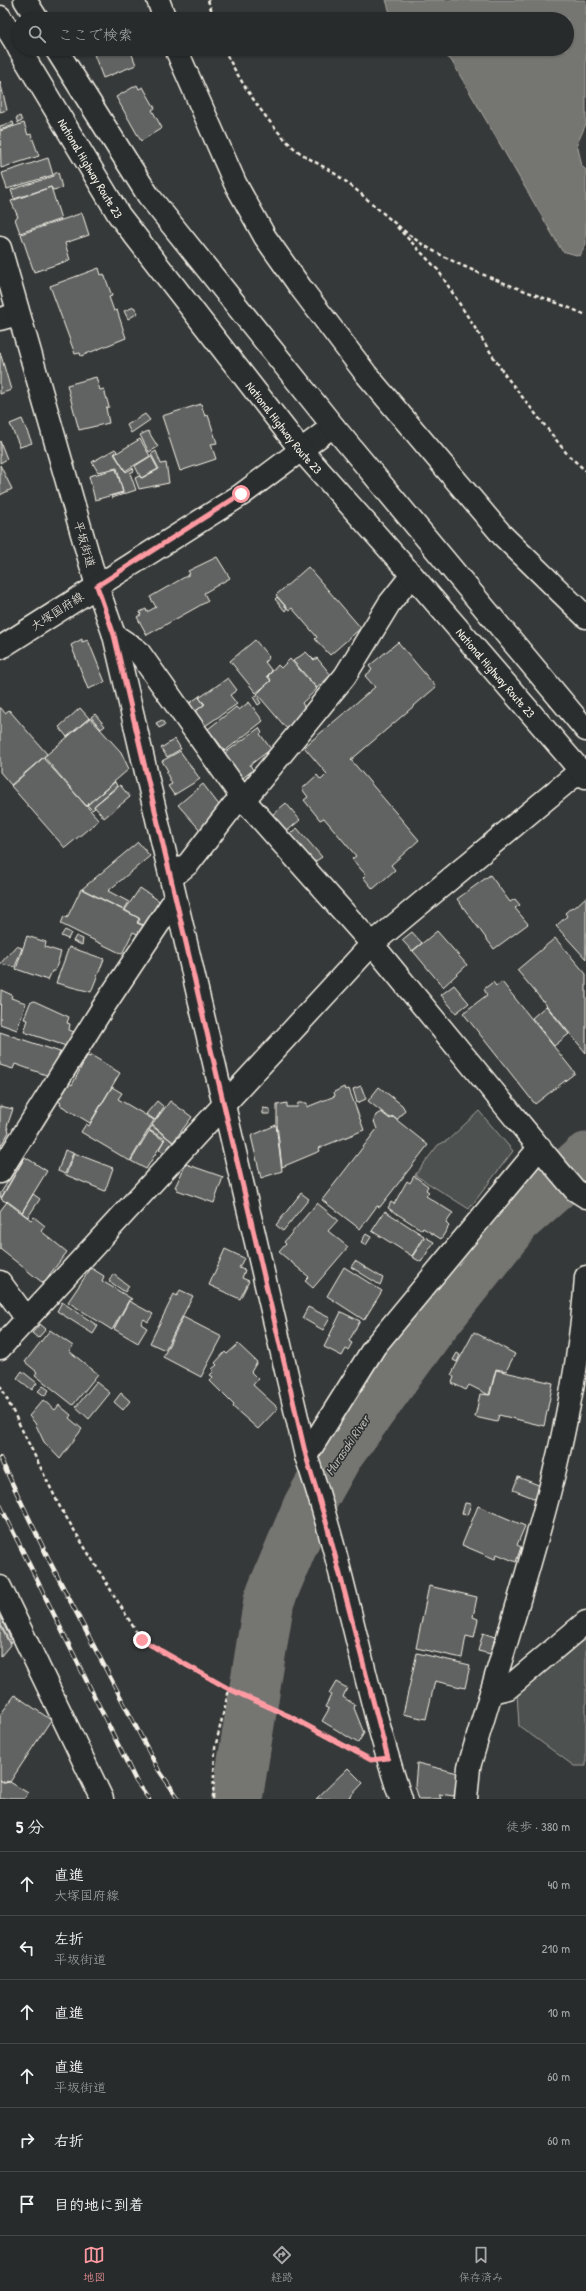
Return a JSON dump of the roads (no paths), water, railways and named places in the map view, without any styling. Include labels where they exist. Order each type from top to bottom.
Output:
[{"type":"main road","points":[[25,0],[33,12]]},
{"type":"main road","points":[[158,0],[162,12]]},
{"type":"main road","name":"National Highway Route 23","points":[[0,17],[12,37]]},
{"type":"main road","name":"National Highway Route 23","points":[[23,56],[119,214],[301,450],[412,574],[583,774]]},
{"type":"main road","points":[[60,56],[148,195],[333,426],[586,730]]},
{"type":"main road","points":[[179,56],[235,183],[264,236],[297,282],[366,374],[503,536],[586,617]]},
{"type":"main road","name":"平坂街道","points":[[0,248],[9,316],[114,635],[309,1464],[327,1525],[388,1758],[401,1799]]},
{"type":"main road","name":"大塚国府線","points":[[0,648],[241,494],[333,426]]},
{"type":"main road","points":[[0,1172],[102,1009],[189,863],[233,806],[244,800],[345,676],[388,604],[412,574]]},
{"type":"main road","points":[[114,635],[138,651],[244,800],[372,944],[553,1164],[581,1194]]},
{"type":"main road","points":[[0,1348],[224,1102],[372,944],[583,774]]},
{"type":"main road","points":[[309,1464],[375,1346],[540,1147]]},
{"type":"main road","points":[[466,1799],[469,1767],[527,1575],[572,1396],[586,1277]]},
{"type":"main road","points":[[0,1282],[27,1319]]},
{"type":"main road","points":[[0,1587],[102,1799]]},
{"type":"main road","points":[[491,1692],[508,1688],[586,1622]]},
{"type":"waterway","name":"Murasaki River","points":[[237,1799],[269,1600],[308,1507],[336,1457],[433,1324],[516,1220],[586,1158]]},
{"type":"railway","points":[[0,1458],[51,1564],[158,1769],[179,1799]]},
{"type":"railway","points":[[0,1505],[136,1781],[149,1799]]}]
